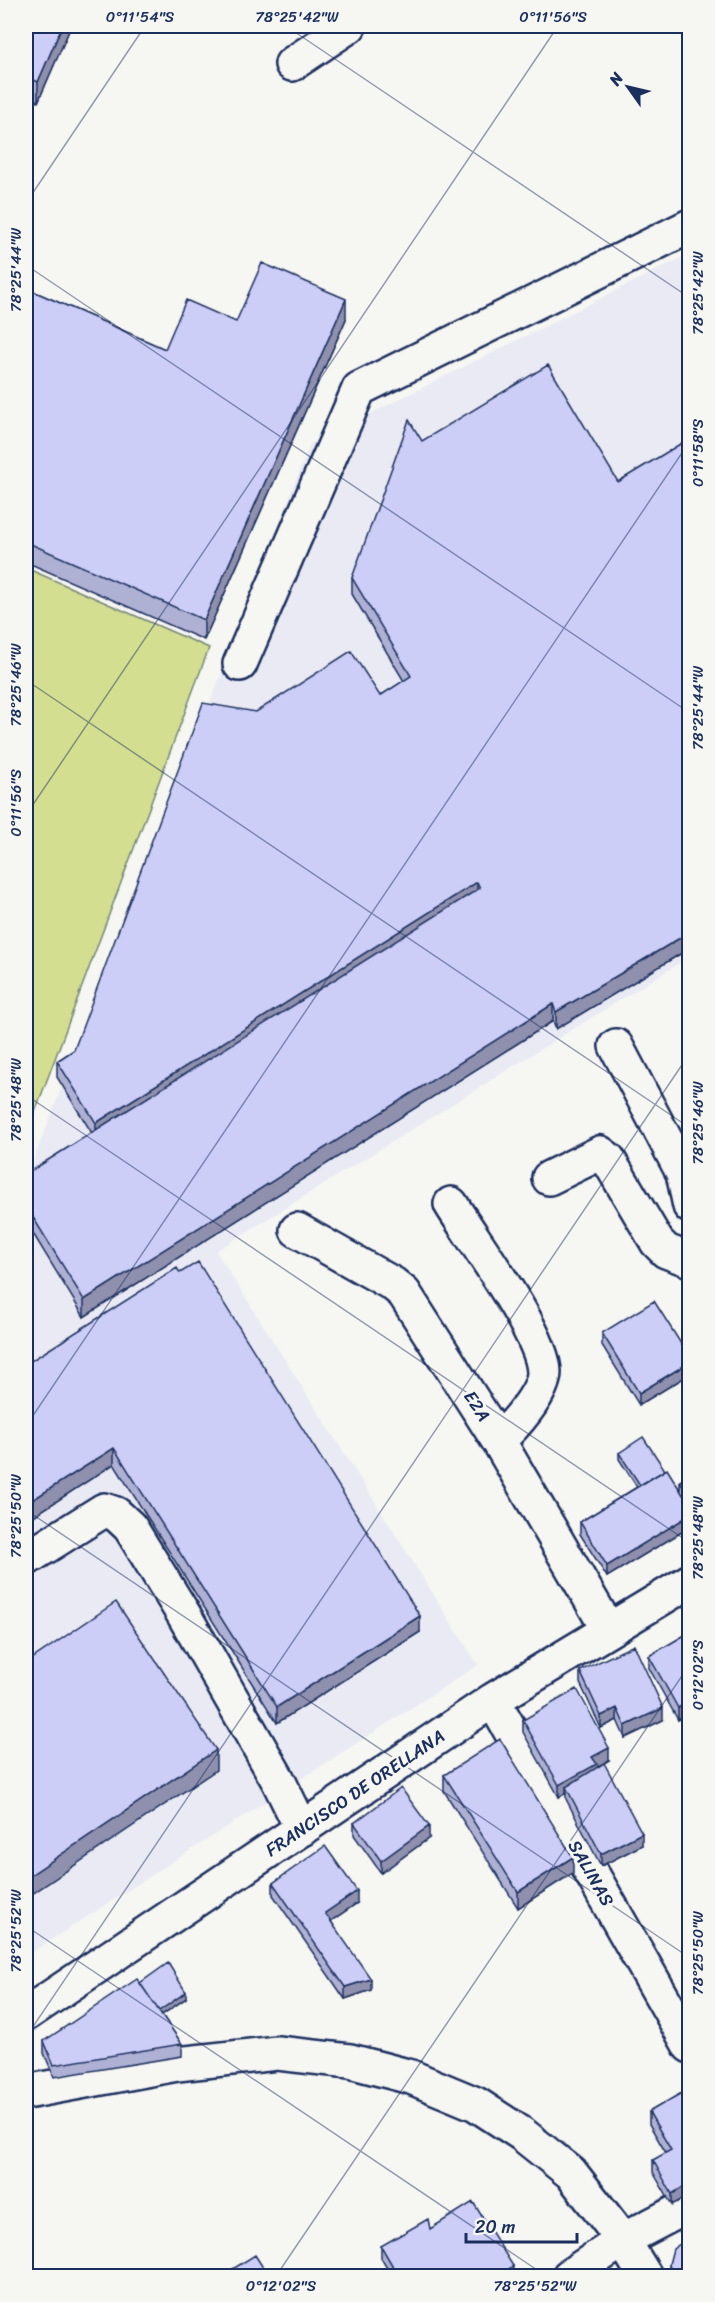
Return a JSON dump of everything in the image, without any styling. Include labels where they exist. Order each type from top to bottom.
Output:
[{"type":"street","points":[[292,64],[349,26]]},
{"type":"street","points":[[240,664],[359,389],[690,225]]},
{"type":"street","points":[[616,1046],[682,1173],[690,1206]]},
{"type":"street","points":[[549,1178],[600,1153],[608,1159],[657,1242],[666,1251],[690,1260]]},
{"type":"street","points":[[451,1204],[527,1325],[544,1373],[538,1392],[510,1430],[498,1440]]},
{"type":"street","name":"E2A","points":[[297,1230],[393,1284],[404,1293],[498,1440],[608,1629]]},
{"type":"street","points":[[26,1559],[104,1510],[116,1514],[130,1527],[184,1615],[278,1780],[302,1829]]},
{"type":"street","name":"FRANCISCO DE ORELLANA","points":[[26,2014],[493,1700],[690,1581]]},
{"type":"street","name":"SALINAS","points":[[493,1700],[690,2046]]},
{"type":"street","points":[[26,2092],[177,2064],[277,2053],[350,2061],[411,2077],[476,2104],[522,2134],[571,2173],[624,2240],[645,2277]]},
{"type":"street","points":[[569,2277],[624,2240],[690,2205]]},
{"type":"shaded area","points":[[689,254],[689,957],[216,1251],[478,1665],[26,1956],[26,1180],[310,444]]},
{"type":"green space","points":[[26,568],[209,648],[26,1136]]},
{"type":"building","points":[[26,26],[62,26],[38,82],[26,76]]},
{"type":"building","points":[[262,263],[346,299],[204,620],[26,542],[26,288],[165,349],[186,300],[236,322]]},
{"type":"building","points":[[548,365],[618,482],[690,438],[690,932],[556,1012],[553,1004],[84,1300],[26,1206],[26,1174],[480,888],[477,882],[96,1123],[57,1061],[74,1050],[203,703],[256,712],[351,651],[380,696],[411,676],[352,578],[409,420],[422,441]]},
{"type":"building","points":[[198,1262],[420,1616],[277,1707],[114,1448],[26,1504],[26,1364],[177,1268],[180,1273]]},
{"type":"building","points":[[654,1301],[690,1358],[690,1362],[639,1393],[602,1333]]},
{"type":"building","points":[[643,1437],[665,1470],[640,1485],[619,1453]]},
{"type":"building","points":[[667,1469],[690,1506],[690,1515],[607,1566],[580,1522]]},
{"type":"building","points":[[690,1475],[690,1497],[680,1481]]},
{"type":"building","points":[[116,1602],[216,1750],[26,1878],[26,1663]]},
{"type":"building","points":[[690,1632],[690,1701],[678,1708],[649,1656]]},
{"type":"building","points":[[634,1645],[663,1708],[625,1726],[617,1708],[601,1716],[580,1671]]},
{"type":"building","points":[[577,1689],[609,1748],[592,1757],[597,1764],[559,1785],[523,1720]]},
{"type":"building","points":[[500,1739],[573,1857],[518,1892],[444,1775]]},
{"type":"building","points":[[604,1763],[642,1833],[601,1854],[566,1787]]},
{"type":"building","points":[[401,1788],[429,1826],[381,1861],[354,1823]]},
{"type":"building","points":[[325,1846],[357,1891],[325,1913],[371,1979],[345,1987],[273,1883]]},
{"type":"building","points":[[168,1963],[186,1992],[159,2011],[140,1983]]},
{"type":"building","points":[[137,1979],[182,2044],[54,2065],[44,2041]]},
{"type":"building","points":[[690,2088],[690,2183],[672,2194],[653,2160],[671,2150],[649,2112]]},
{"type":"building","points":[[473,2202],[513,2266],[497,2277],[399,2277],[381,2246],[428,2219],[430,2229]]},
{"type":"building","points":[[690,2237],[690,2277],[674,2277],[669,2264],[673,2249]]},
{"type":"building","points":[[255,2255],[269,2277],[220,2277]]}]
